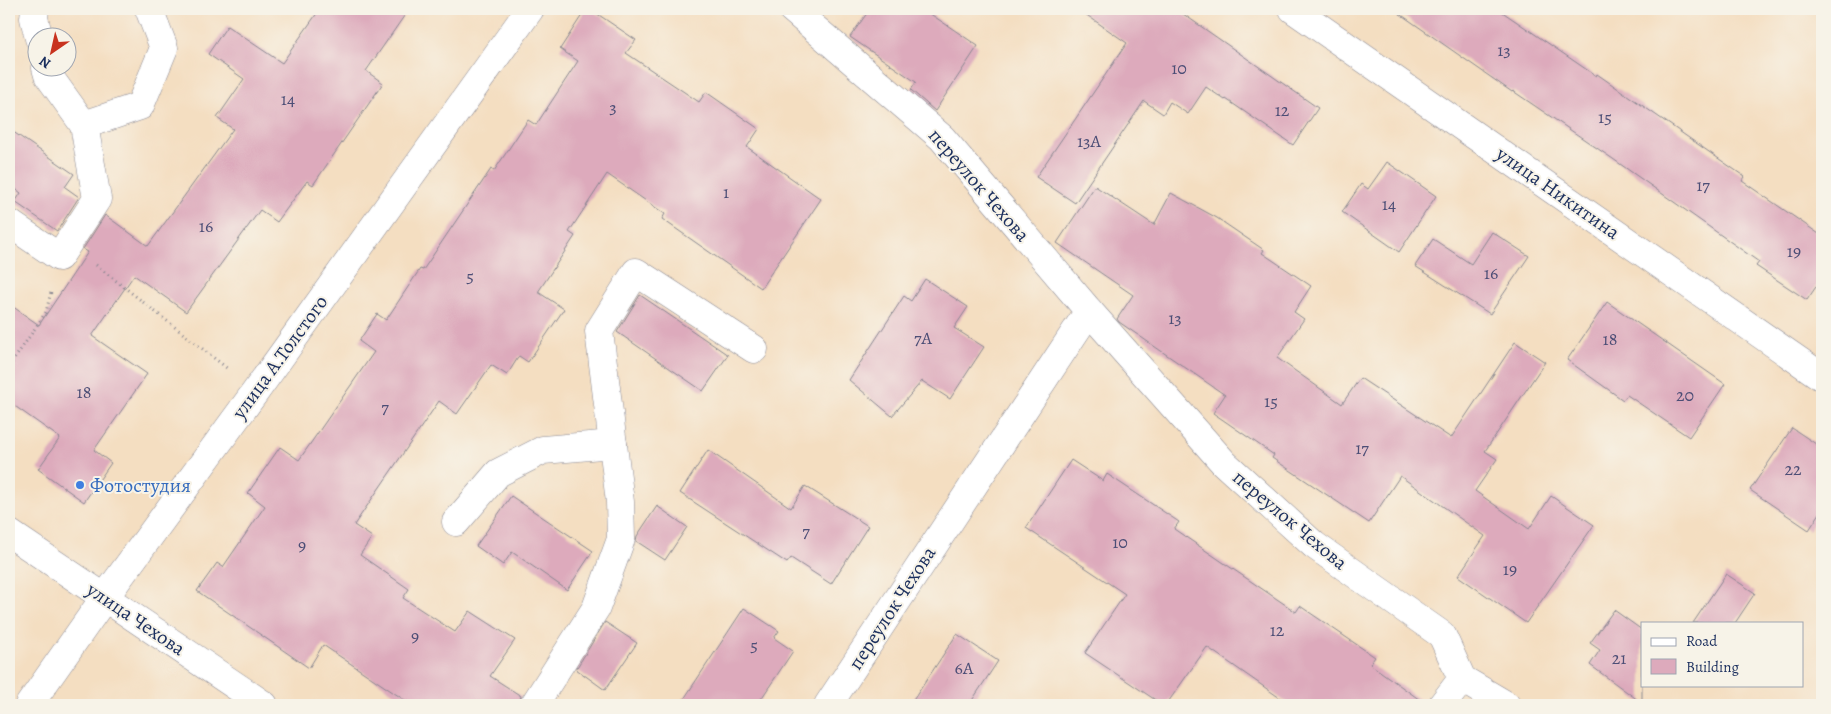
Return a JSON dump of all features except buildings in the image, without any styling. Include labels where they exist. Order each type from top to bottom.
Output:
[{"type":"street","points":[[34,9],[36,28]]},
{"type":"street","points":[[84,124],[140,106],[164,48],[149,9]]},
{"type":"street","name":"улица А.Толстого","points":[[29,705],[530,9]]},
{"type":"street","name":"переулок Чехова","points":[[792,9],[942,138],[1089,311],[1224,463],[1314,545],[1442,636],[1462,679]]},
{"type":"street","name":"улица Никитина","points":[[1293,9],[1822,377]]},
{"type":"street","points":[[9,223],[64,250],[97,199],[84,124],[50,78]]},
{"type":"street","points":[[534,705],[596,608],[621,539],[620,502],[599,331],[636,272],[754,349]]},
{"type":"street","name":"переулок Чехова","points":[[828,705],[1089,311]]},
{"type":"street","points":[[456,522],[498,473],[542,450],[613,444]]},
{"type":"street","name":"улица Чехова","points":[[9,532],[264,705]]},
{"type":"street","points":[[1442,705],[1462,679],[1506,705]]},
{"type":"path","points":[[9,367],[46,312],[64,250],[256,391]]},
{"type":"place","name":"Фотостудия","points":[[80,485]]}]
